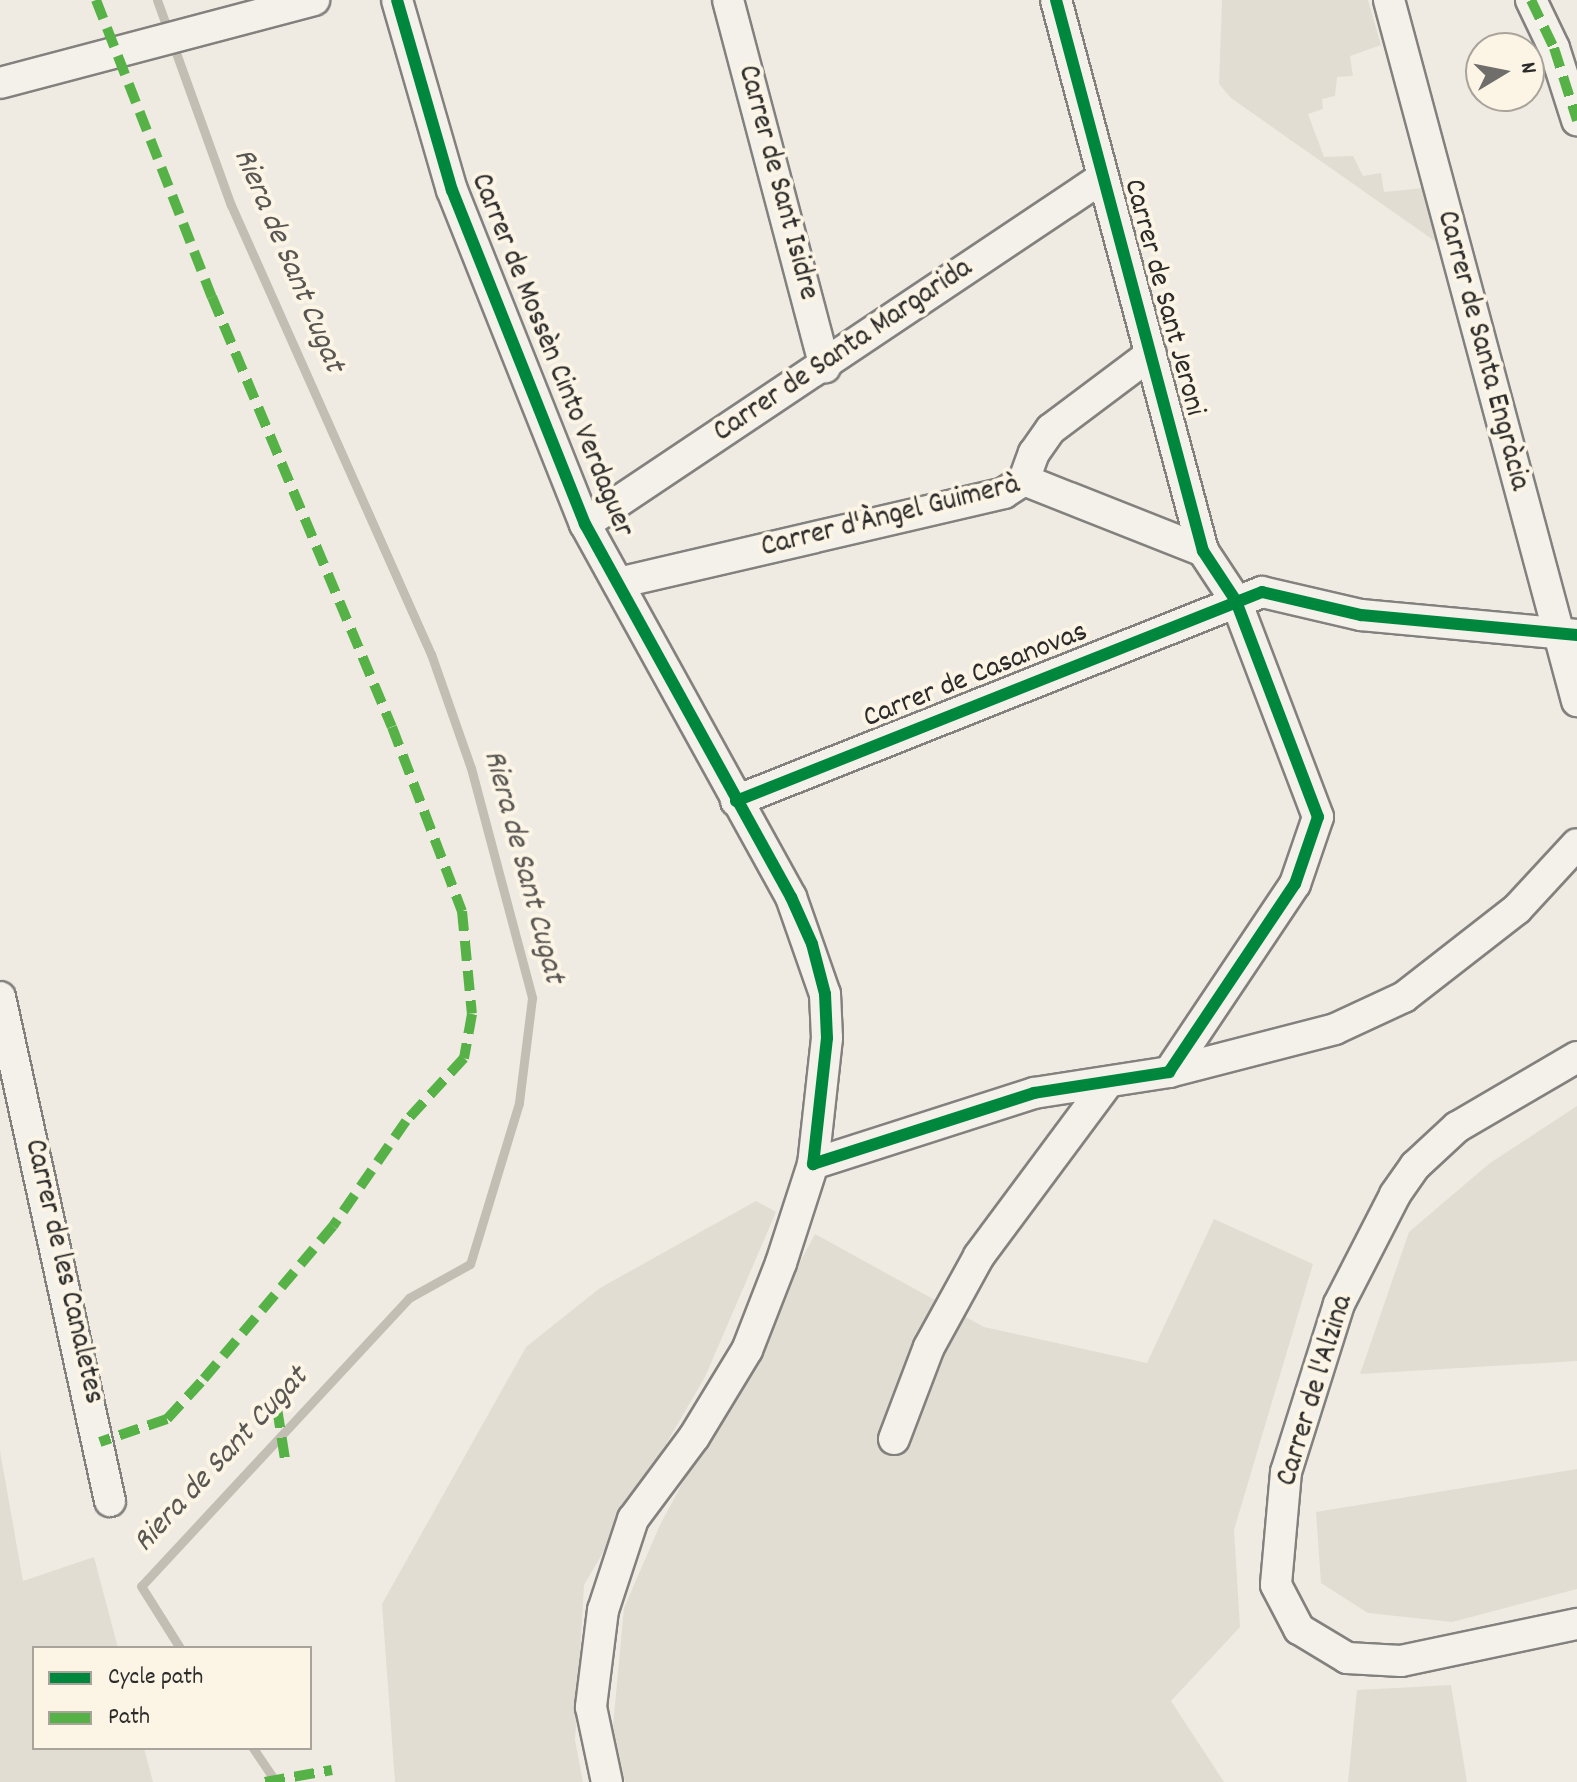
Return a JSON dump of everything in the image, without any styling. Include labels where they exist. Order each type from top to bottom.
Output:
[{"type":"street","points":[[0,83],[314,0]]},
{"type":"street","name":"Carrer de Mossèn Cinto Verdaguer","points":[[397,0],[452,190],[585,524],[791,897],[825,994],[827,1038],[813,1164],[747,1350],[694,1437],[633,1519],[603,1610],[591,1707],[607,1782]]},
{"type":"street","name":"Carrer de Sant Isidre","points":[[728,0],[825,367]]},
{"type":"street","name":"Carrer de Sant Jeroni","points":[[1056,0],[1203,551],[1236,601],[1318,817],[1295,884],[1169,1072]]},
{"type":"street","name":"Carrer de Santa Engràcia","points":[[1389,0],[1567,634],[1577,701]]},
{"type":"street","points":[[1531,0],[1554,48],[1563,88],[1577,120]]},
{"type":"street","name":"Carrer de Santa Margarida","points":[[585,524],[825,367],[1102,178]]},
{"type":"street","points":[[1024,480],[1042,440],[1071,409],[1151,354]]},
{"type":"street","name":"Carrer d'Àngel Guimerà","points":[[618,583],[1004,493],[1024,480],[1203,551]]},
{"type":"street","points":[[1236,601],[1262,592],[1361,615],[1567,634]]},
{"type":"street","name":"Carrer de Casanovas","points":[[736,801],[1236,601]]},
{"type":"street","points":[[813,1164],[1034,1093],[1106,1085],[1169,1072],[1335,1029],[1404,997],[1517,909],[1577,844]]},
{"type":"street","name":"Carrer de les Canaletes","points":[[0,997],[110,1501]]},
{"type":"street","name":"Carrer de l'Alzina","points":[[1577,1057],[1457,1127],[1415,1166],[1395,1195],[1339,1304],[1286,1472],[1276,1585],[1299,1629],[1347,1658],[1401,1661],[1577,1624]]},
{"type":"street","points":[[894,1439],[929,1347],[979,1256],[1106,1085]]},
{"type":"shaded area","points":[[1222,0],[1368,0],[1381,45],[1350,56],[1353,76],[1337,77],[1335,96],[1322,99],[1323,109],[1308,114],[1324,157],[1353,156],[1363,176],[1381,173],[1384,192],[1424,188],[1439,244],[1231,98],[1219,84]]},
{"type":"shaded area","points":[[1577,1106],[1577,1361],[1360,1374],[1409,1232],[1490,1163]]},
{"type":"shaded area","points":[[756,1201],[776,1212],[705,1377],[584,1585],[575,1740],[583,1782],[395,1782],[382,1604],[526,1347],[600,1288]]},
{"type":"shaded area","points":[[1214,1219],[1313,1264],[1234,1530],[1240,1627],[1171,1701],[1224,1782],[625,1782],[613,1726],[624,1608],[660,1525],[815,1234],[984,1327],[1147,1363]]},
{"type":"shaded area","points":[[0,1451],[23,1581],[94,1557],[117,1646],[32,1646],[32,1750],[145,1750],[153,1782],[0,1782]]},
{"type":"shaded area","points":[[1577,1469],[1577,1589],[1452,1622],[1368,1613],[1321,1583],[1316,1512]]},
{"type":"shaded area","points":[[1451,1685],[1467,1782],[1348,1782],[1357,1690]]},
{"type":"waterway","name":"Riera de Sant Cugat","points":[[157,0],[231,205],[431,654],[471,768],[532,998],[519,1103],[470,1264],[409,1298],[141,1586],[179,1646]]},
{"type":"waterway","name":"Riera de Sant Cugat","points":[[254,1750],[276,1782]]},
{"type":"marked path","points":[[96,0],[212,297],[392,727],[462,911],[472,1014],[464,1058],[406,1121],[333,1226],[201,1382],[167,1419],[100,1442]]},
{"type":"marked path","points":[[1531,0],[1554,48],[1577,120]]},
{"type":"marked path","points":[[277,1408],[285,1459]]},
{"type":"marked path","points":[[265,1782],[332,1770]]},
{"type":"cycle path","points":[[397,0],[452,190],[585,524],[791,897],[812,944],[825,994],[827,1038],[813,1164],[1034,1093],[1169,1072],[1295,884],[1318,817],[1236,601],[1203,551],[1056,0]]},
{"type":"cycle path","points":[[736,801],[1262,592],[1361,615],[1577,635]]}]
